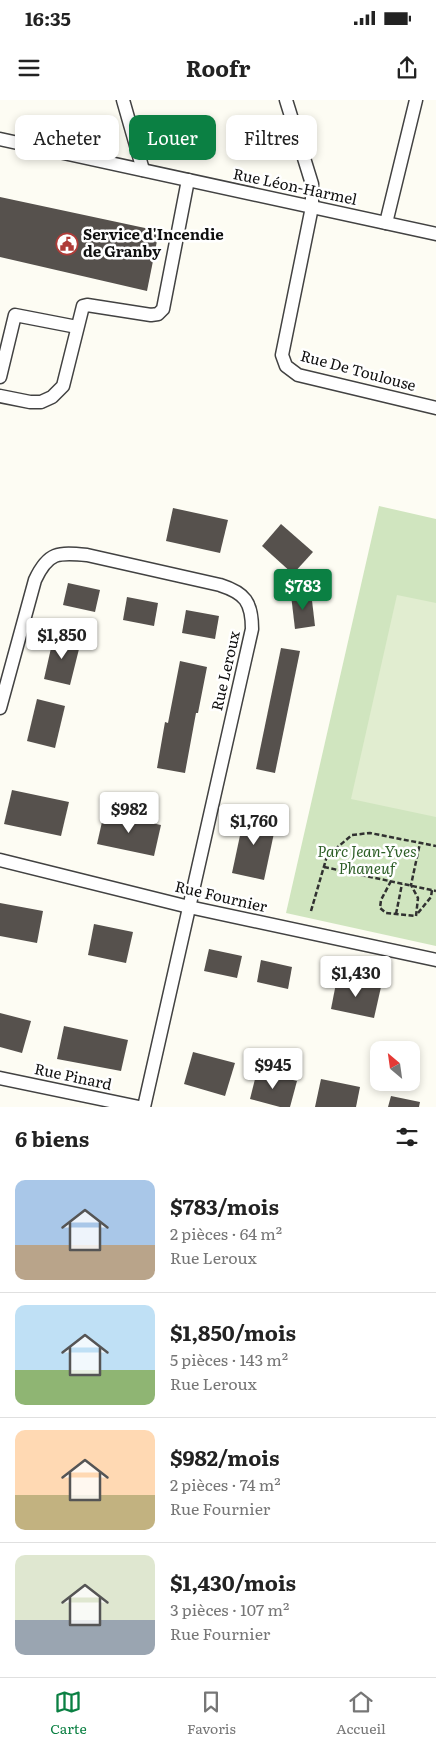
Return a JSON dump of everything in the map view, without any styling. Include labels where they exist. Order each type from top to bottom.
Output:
[{"type":"street","points":[[123,100],[143,170]]},
{"type":"street","name":"Rue De Toulouse","points":[[286,100],[312,184],[312,207],[282,355],[286,366],[298,375],[436,408]]},
{"type":"street","points":[[386,223],[416,100]]},
{"type":"street","name":"Rue Léon-Harmel","points":[[0,139],[436,234]]},
{"type":"street","points":[[0,396],[30,402],[41,402],[52,397],[63,386],[83,306],[87,305],[151,315],[158,314],[164,310],[188,180]]},
{"type":"street","points":[[0,376],[15,316],[77,327]]},
{"type":"street","name":"Rue Leroux","points":[[0,708],[34,580],[41,566],[53,556],[66,552],[87,555],[220,585],[235,590],[247,602],[252,614],[252,629],[144,1107]]},
{"type":"street","name":"Rue Fournier","points":[[0,860],[190,907],[436,960]]},
{"type":"street","name":"Rue Pinard","points":[[0,1078],[138,1107]]},
{"type":"path","points":[[311,911],[327,856],[352,835],[370,833],[436,846]]},
{"type":"path","points":[[416,916],[418,898],[411,885],[420,843]]},
{"type":"path","points":[[324,867],[436,890]]},
{"type":"path","points":[[391,881],[381,900],[380,908],[386,913],[416,916]]},
{"type":"path","points":[[396,914],[402,883]]},
{"type":"path","points":[[416,916],[431,897],[432,890]]},
{"type":"green space","name":"Parc Jean-Yves Phaneuf","points":[[379,506],[436,519],[436,946],[286,913]]},
{"type":"green space","points":[[397,595],[436,603],[436,817],[351,799]]},
{"type":"building","points":[[0,197],[159,231],[147,291],[0,257]]},
{"type":"building","points":[[173,508],[228,520],[220,553],[166,541]]},
{"type":"building","points":[[281,524],[313,552],[293,574],[262,546]]},
{"type":"building","points":[[68,583],[100,590],[95,612],[63,605]]},
{"type":"building","points":[[311,592],[315,626],[295,629],[291,595]]},
{"type":"building","points":[[127,597],[158,603],[154,626],[123,620]]},
{"type":"building","points":[[186,610],[219,616],[215,639],[182,633]]},
{"type":"building","points":[[54,635],[81,641],[70,685],[44,679]]},
{"type":"building","points":[[281,648],[300,651],[275,773],[256,769]]},
{"type":"building","points":[[180,661],[207,667],[185,773],[157,768],[165,722],[168,723]]},
{"type":"building","points":[[37,699],[65,706],[55,748],[27,741]]},
{"type":"building","points":[[12,790],[69,802],[61,836],[4,824]]},
{"type":"building","points":[[245,812],[277,819],[264,880],[232,873]]},
{"type":"building","points":[[104,813],[161,825],[154,856],[97,844]]},
{"type":"building","points":[[0,903],[43,911],[37,943],[0,936]]},
{"type":"building","points":[[94,924],[133,932],[126,963],[88,955]]},
{"type":"building","points":[[209,949],[242,956],[237,978],[204,971]]},
{"type":"building","points":[[261,960],[292,967],[288,989],[257,982]]},
{"type":"building","points":[[337,978],[381,987],[374,1018],[331,1009]]},
{"type":"building","points":[[0,1013],[31,1021],[22,1053],[0,1047]]},
{"type":"building","points":[[64,1026],[128,1040],[121,1071],[57,1059]]},
{"type":"building","points":[[193,1052],[235,1063],[225,1096],[184,1084]]},
{"type":"building","points":[[257,1071],[297,1081],[290,1107],[280,1107],[250,1099]]},
{"type":"building","points":[[321,1079],[360,1087],[356,1107],[315,1107]]},
{"type":"building","points":[[391,1096],[420,1102],[419,1107],[388,1107]]},
{"type":"place","name":"Service d'Incendie de Granby","points":[[67,244]]}]
